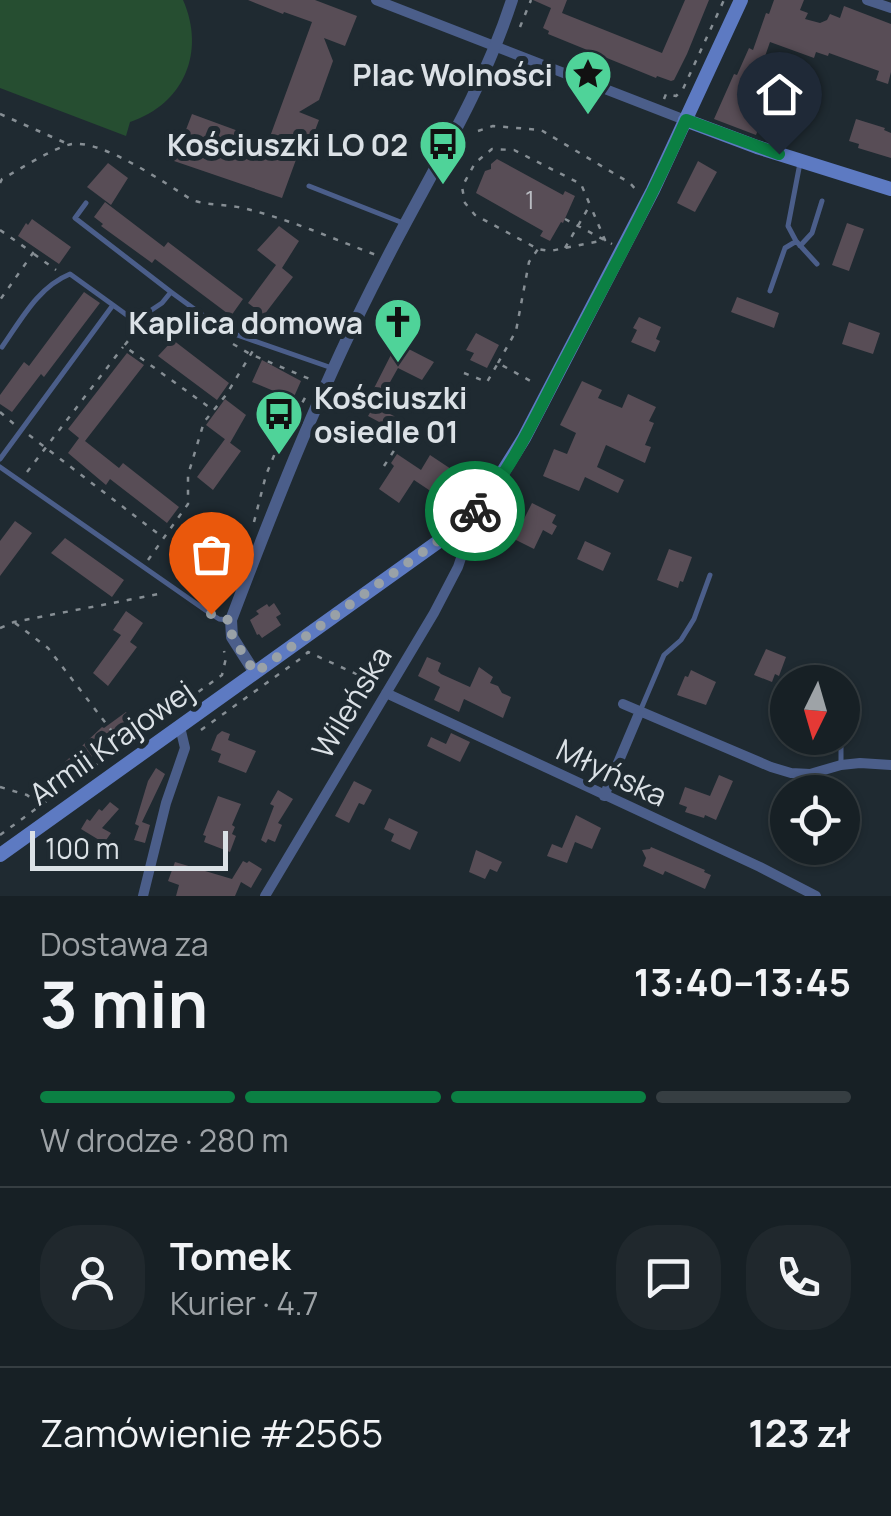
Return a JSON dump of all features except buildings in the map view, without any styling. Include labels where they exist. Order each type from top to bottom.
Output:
[{"type":"main road","name":"Armii Krajowej","points":[[0,855],[456,528],[488,494],[524,438],[643,211],[741,0]]},
{"type":"main road","points":[[686,120],[891,189]]},
{"type":"street","points":[[376,0],[686,120]]},
{"type":"street","points":[[255,673],[225,620],[332,368],[467,110],[512,0]]},
{"type":"street","points":[[867,0],[891,8]]},
{"type":"street","name":"Wileńska","points":[[266,896],[458,567],[462,545],[456,528]]},
{"type":"street","name":"Młyńska","points":[[386,693],[816,896]]},
{"type":"street","points":[[623,704],[791,772],[810,774],[841,765],[891,765]]},
{"type":"street","points":[[604,796],[640,711]]},
{"type":"street","points":[[143,896],[166,802],[185,748],[180,726]]},
{"type":"lane","points":[[800,160],[788,226],[817,264]]},
{"type":"lane","points":[[309,186],[406,224]]},
{"type":"lane","points":[[770,291],[785,248],[812,233],[822,201]]},
{"type":"lane","points":[[86,203],[75,218],[222,330],[332,368]]},
{"type":"lane","points":[[2,347],[40,294],[55,280],[70,274],[135,321],[171,292]]},
{"type":"lane","points":[[0,459],[113,305]]},
{"type":"lane","points":[[0,467],[225,620]]},
{"type":"lane","points":[[640,711],[664,655],[681,640],[694,620],[710,575]]},
{"type":"lane","points":[[841,755],[841,765]]},
{"type":"path","points":[[520,27],[532,0]]},
{"type":"path","points":[[659,110],[666,94],[676,96],[684,89],[724,0]]},
{"type":"path","points":[[0,114],[69,144],[123,159],[200,203],[242,207],[378,256]]},
{"type":"path","points":[[478,131],[493,126],[541,130],[630,183],[638,192]]},
{"type":"path","points":[[0,184],[2,179],[69,144]]},
{"type":"path","points":[[492,149],[514,150],[581,184],[605,240],[550,251],[538,249],[475,215],[462,188],[475,163],[492,149]]},
{"type":"path","points":[[565,248],[590,204]]},
{"type":"path","points":[[565,219],[612,244]]},
{"type":"path","points":[[0,230],[65,276]]},
{"type":"path","points":[[464,373],[487,382],[516,331],[530,262],[538,249]]},
{"type":"path","points":[[0,300],[33,253]]},
{"type":"path","points":[[20,481],[143,323]]},
{"type":"path","points":[[234,344],[313,381]]},
{"type":"path","points":[[143,567],[188,504],[188,475],[204,422],[226,395],[257,344]]},
{"type":"path","points":[[124,346],[213,410]]},
{"type":"path","points":[[498,363],[538,385]]},
{"type":"path","points":[[384,466],[397,446]]},
{"type":"path","points":[[50,452],[164,538]]},
{"type":"path","points":[[0,628],[175,589]]},
{"type":"path","points":[[0,835],[222,675],[226,658],[215,630],[225,620]]},
{"type":"path","points":[[14,622],[48,648],[123,746]]},
{"type":"path","points":[[308,652],[378,684],[386,693]]},
{"type":"path","points":[[138,735],[143,742]]},
{"type":"path","points":[[0,787],[27,796],[39,806]]},
{"type":"green space","points":[[0,0],[183,0],[190,19],[191,57],[177,89],[149,114],[130,122],[126,136],[0,88]]},
{"type":"way so far","points":[[211,614],[231,620],[232,636],[255,673],[475,511]]},
{"type":"place","name":"Plac Wolności","points":[[588,116]]},
{"type":"place","name":"Kościuszki LO 02","points":[[443,186]]},
{"type":"place","name":"Kaplica domowa","points":[[398,364]]},
{"type":"place","name":"Kościuszki osiedle 01","points":[[279,456]]},
{"type":"route","points":[[475,511],[524,438],[686,120],[779,154]]}]
